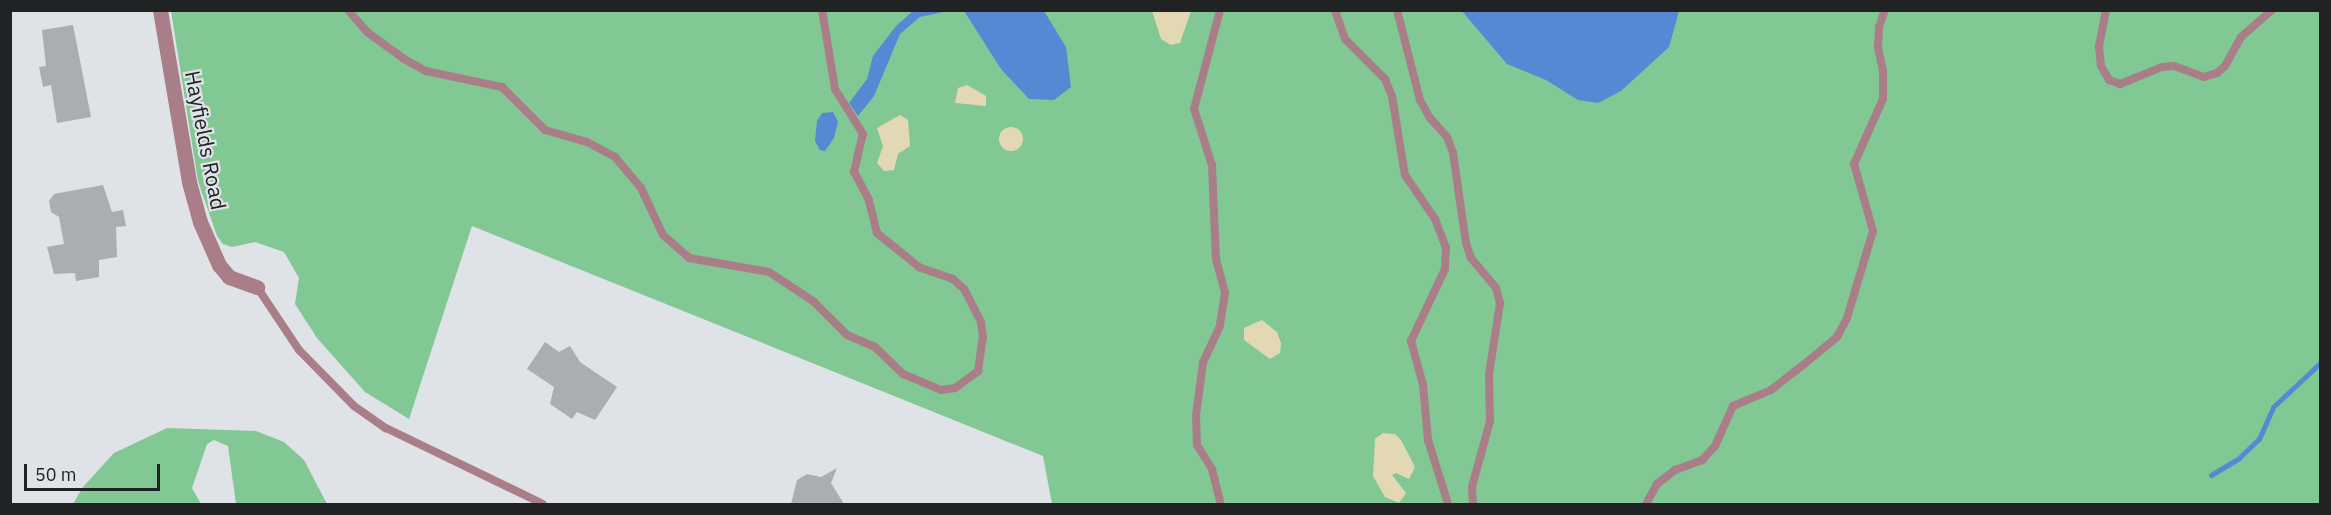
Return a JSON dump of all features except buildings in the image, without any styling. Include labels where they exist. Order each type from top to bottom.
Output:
[{"type":"street","name":"Hayfields Road","points":[[160,10],[189,182],[200,222],[219,265],[235,280],[257,287]]},
{"type":"lane","points":[[348,10],[367,32],[404,59],[426,71],[496,85],[545,130],[587,142],[615,157],[641,188],[663,235],[689,258],[769,272],[813,301],[847,335],[875,347],[903,374],[941,390],[955,388],[978,371],[981,322],[964,289],[952,279],[919,267],[877,233],[869,200],[854,172],[863,134],[835,89],[822,10]]},
{"type":"lane","points":[[1220,10],[1194,109],[1212,165],[1216,259],[1225,293],[1220,326],[1203,362],[1196,416],[1197,445],[1212,469],[1221,504]]},
{"type":"lane","points":[[1335,10],[1345,39],[1385,79],[1392,96],[1405,175],[1443,232],[1445,269],[1410,341],[1423,385],[1428,440],[1448,504]]},
{"type":"lane","points":[[1397,10],[1407,36],[1420,100],[1430,118],[1447,137],[1453,153],[1466,243],[1471,258],[1496,288],[1500,303],[1489,374],[1490,421],[1472,487],[1473,504]]},
{"type":"lane","points":[[1646,504],[1657,484],[1675,470],[1702,460],[1715,446],[1733,406],[1771,390],[1837,337],[1846,318],[1874,231],[1854,164],[1883,99],[1884,70],[1878,47],[1879,27],[1885,10]]},
{"type":"lane","points":[[2106,10],[2099,47],[2101,66],[2109,80],[2120,84],[2162,66],[2174,66],[2204,77],[2217,73],[2225,66],[2241,37],[2272,10]]},
{"type":"lane","points":[[257,287],[299,350],[354,406],[386,428],[543,504]]},
{"type":"green space","points":[[171,11],[2320,11],[2320,504],[1052,504],[1043,456],[472,226],[409,419],[365,392],[317,338],[295,304],[299,278],[284,252],[255,242],[232,247],[223,244],[217,236],[198,181]]},
{"type":"green space","points":[[167,428],[256,431],[284,442],[304,460],[327,504],[236,504],[228,446],[214,440],[207,444],[192,488],[201,504],[73,504],[83,487],[114,453]]},
{"type":"sand","points":[[1152,11],[1191,11],[1180,43],[1171,45],[1161,39]]},
{"type":"sand","points":[[967,85],[986,96],[986,106],[955,103],[958,88]]},
{"type":"sand","points":[[900,115],[908,120],[910,146],[898,154],[894,170],[884,171],[877,163],[883,146],[877,128]]},
{"type":"sand","points":[[1011,127],[1019,131],[1023,139],[1019,147],[1011,151],[1003,147],[999,139],[1003,131]]},
{"type":"sand","points":[[1262,320],[1277,332],[1281,343],[1280,353],[1270,359],[1244,340],[1244,328]]},
{"type":"sand","points":[[1383,433],[1395,434],[1401,440],[1415,467],[1409,479],[1396,473],[1392,475],[1406,493],[1399,503],[1385,497],[1373,476],[1375,439]]},
{"type":"water","points":[[914,10],[948,11],[920,17],[900,34],[874,96],[858,116],[849,103],[867,79],[873,56],[896,26]]},
{"type":"water","points":[[964,11],[1044,11],[1066,47],[1071,87],[1054,100],[1029,99],[1001,69]]},
{"type":"water","points":[[1462,11],[1679,11],[1669,47],[1621,91],[1598,103],[1578,100],[1546,80],[1507,64]]},
{"type":"water","points":[[833,112],[838,122],[834,138],[825,151],[820,150],[815,141],[817,121],[822,113]]},
{"type":"waterway","points":[[2211,475],[2239,458],[2259,439],[2273,407],[2320,363]]}]
